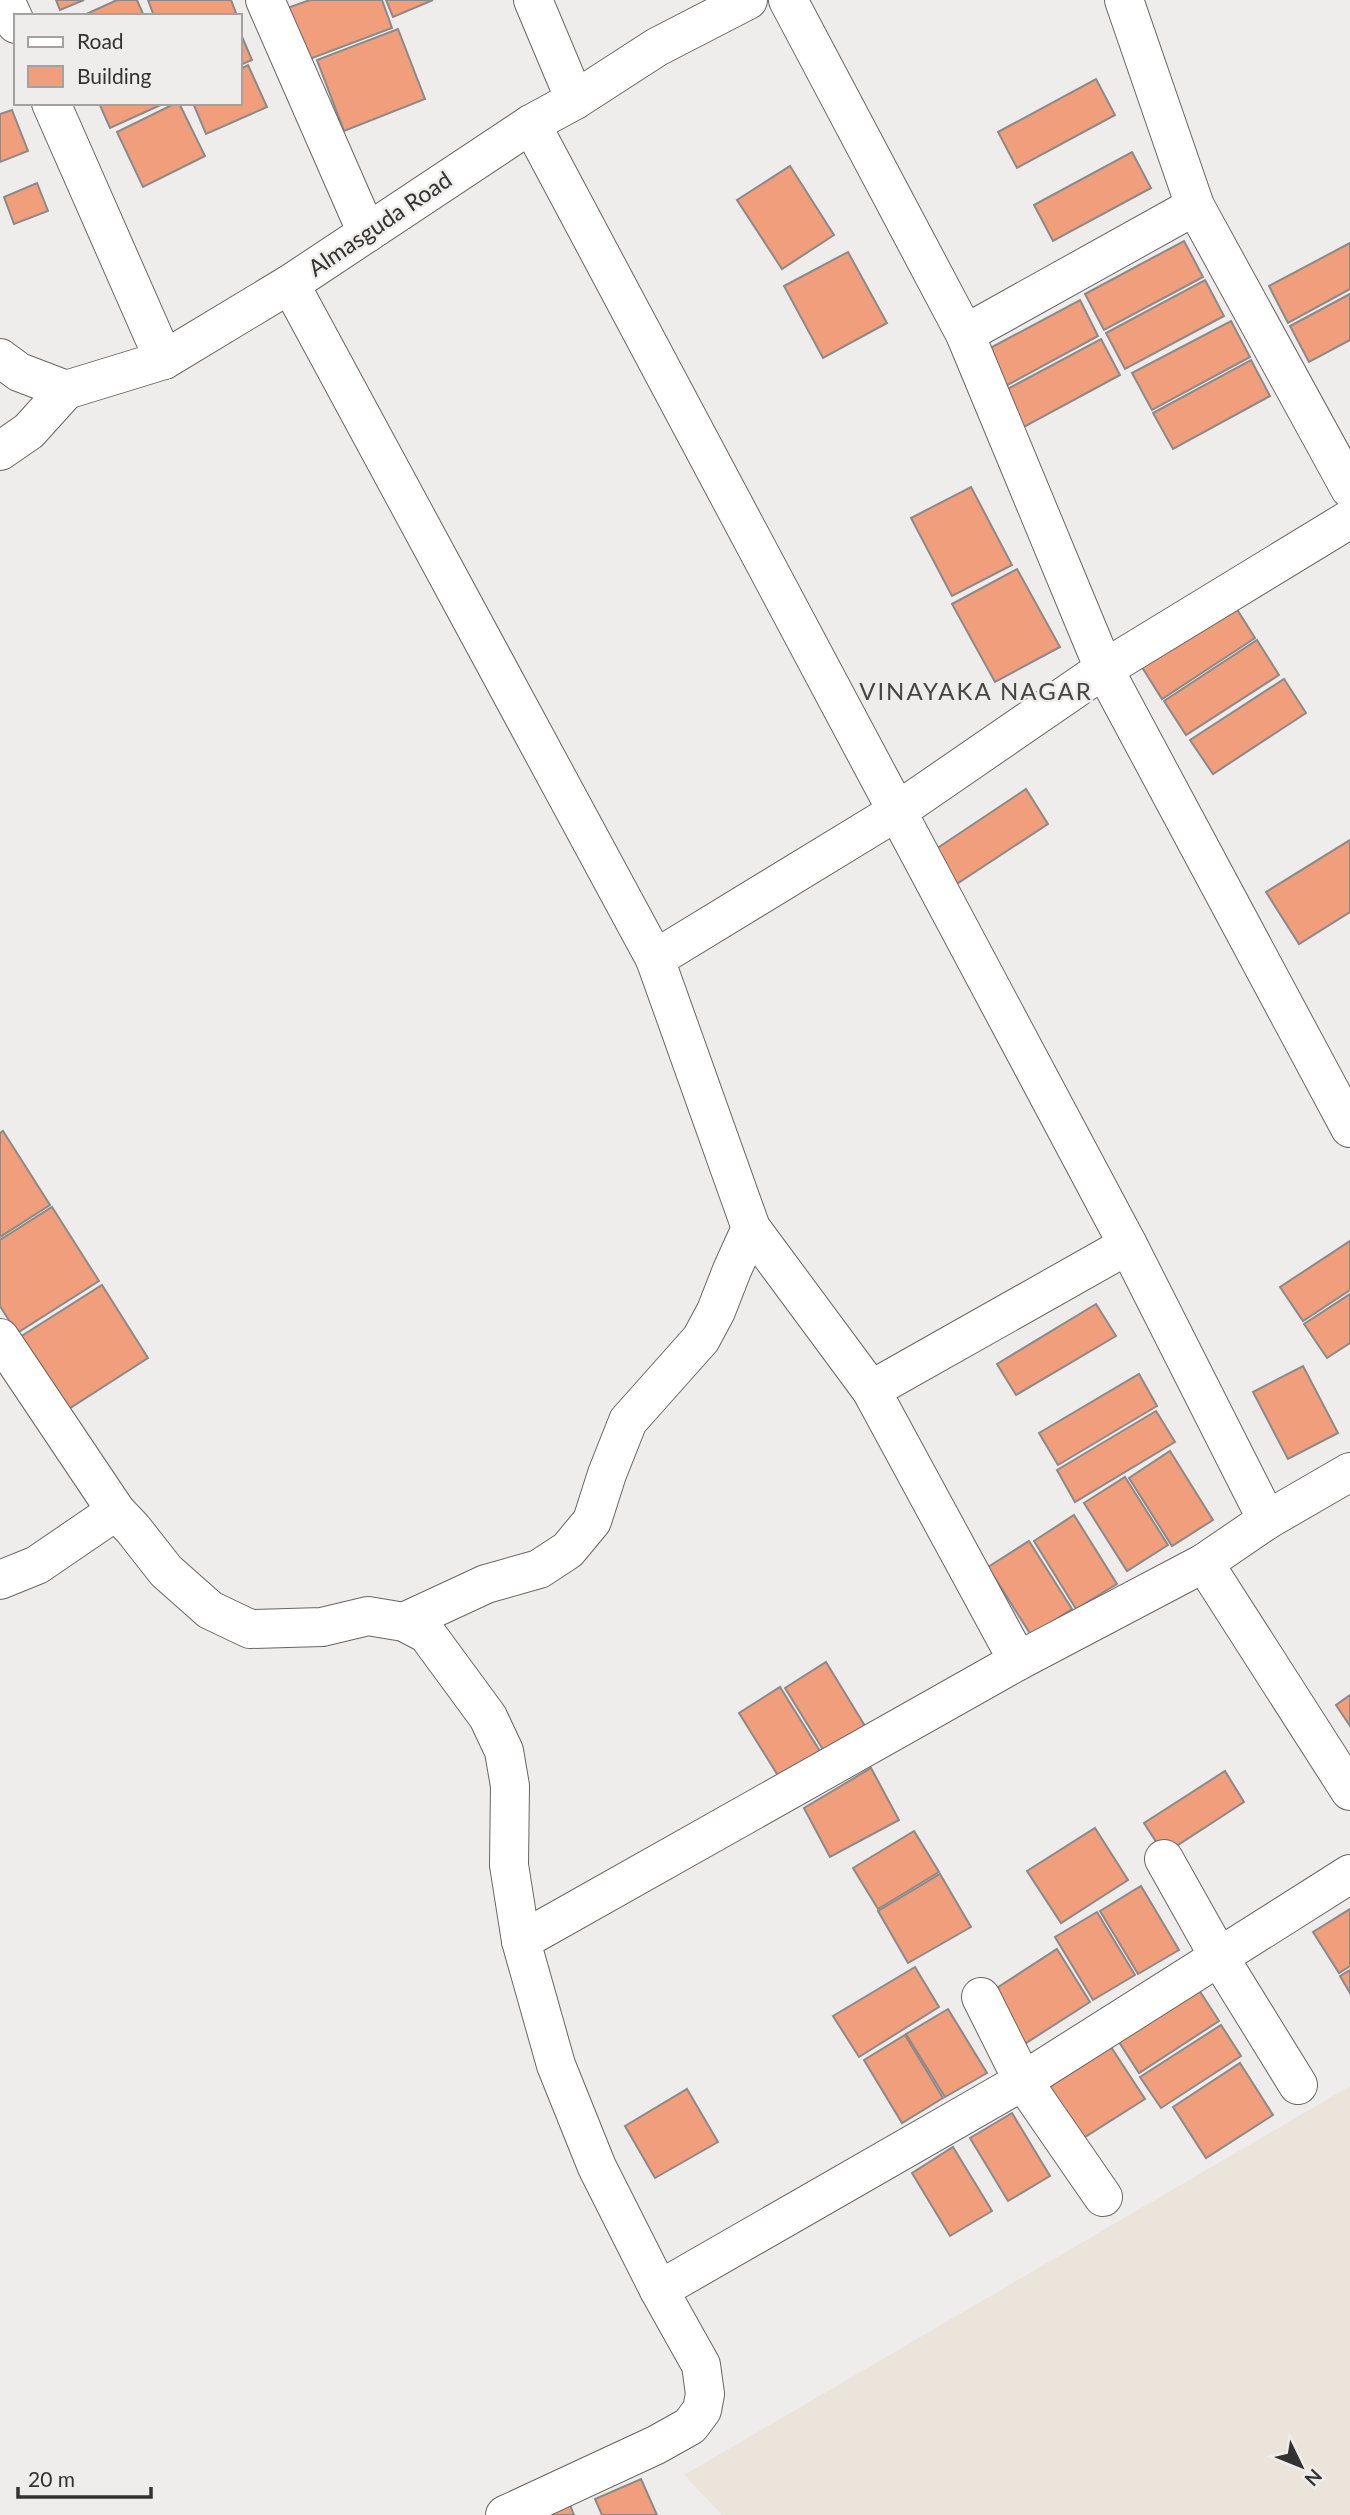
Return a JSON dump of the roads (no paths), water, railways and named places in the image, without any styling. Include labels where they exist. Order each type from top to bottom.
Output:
[{"type":"street","points":[[5,0],[14,20]]},
{"type":"street","points":[[265,0],[367,233]]},
{"type":"street","points":[[533,0],[575,100]]},
{"type":"street","name":"Almasguda Road","points":[[66,390],[164,360],[290,284],[531,124],[575,100],[657,47],[748,0]]},
{"type":"street","points":[[788,0],[965,334],[1104,668],[1350,1128]]},
{"type":"street","points":[[1124,0],[1195,206],[1350,489]]},
{"type":"street","points":[[52,105],[164,360]]},
{"type":"street","points":[[531,124],[1128,1245],[1267,1520]]},
{"type":"street","points":[[965,334],[1195,206]]},
{"type":"street","points":[[290,284],[655,959],[751,1228],[871,1390],[1018,1661]]},
{"type":"street","points":[[0,358],[19,372],[66,390],[29,431],[0,451]]},
{"type":"street","points":[[655,959],[896,812],[1104,668],[1350,519]]},
{"type":"street","points":[[404,1622],[486,1584],[539,1569],[568,1550],[592,1521],[628,1421],[701,1339],[716,1311],[751,1228]]},
{"type":"street","points":[[871,1390],[1128,1245]]},
{"type":"street","points":[[0,1338],[116,1511],[166,1571],[201,1603],[250,1629],[321,1627],[368,1616],[404,1622],[427,1634],[488,1717],[504,1751],[510,1786],[509,1865],[521,1941],[556,2065],[597,2168],[659,2290],[701,2365],[705,2393],[702,2410],[690,2426],[656,2445],[505,2515]]},
{"type":"street","points":[[521,1941],[1018,1661],[1204,1563],[1267,1520],[1350,1472]]},
{"type":"street","points":[[0,1580],[37,1565],[116,1511]]},
{"type":"street","points":[[1204,1563],[1350,1791]]},
{"type":"street","points":[[1164,1859],[1219,1957],[1298,2085]]},
{"type":"street","points":[[659,2290],[1023,2081],[1350,1874]]},
{"type":"street","points":[[981,1997],[1023,2081],[1103,2197]]},
{"type":"district","name":"VINAYAKA NAGAR","points":[[976,692]]}]
